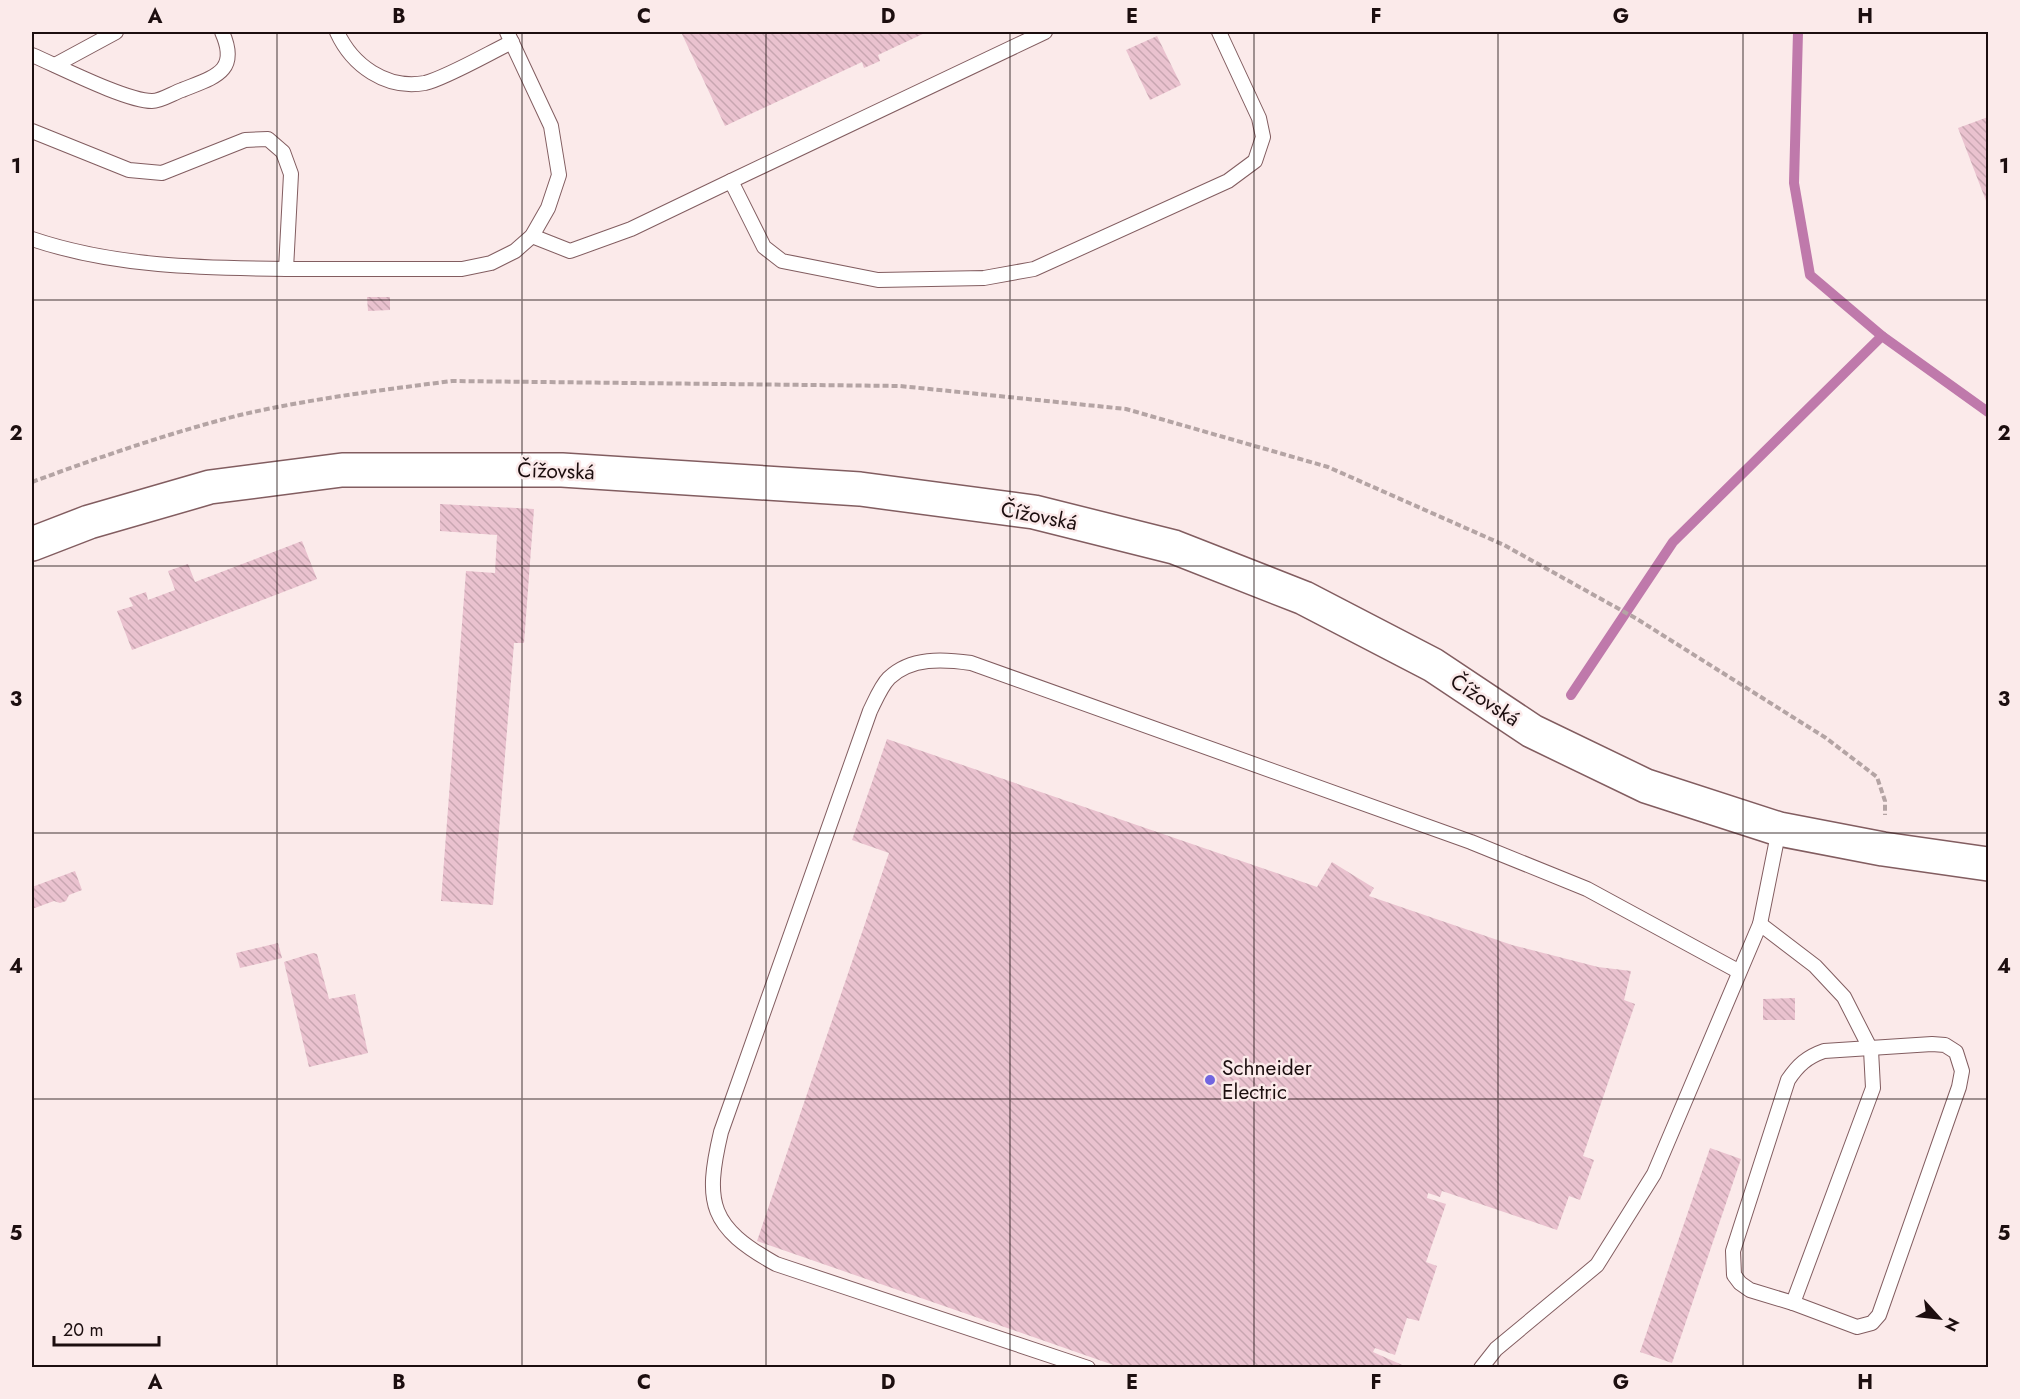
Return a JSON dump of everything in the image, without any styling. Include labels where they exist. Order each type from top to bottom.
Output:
[{"type":"street","name":"Čížovská","points":[[32,544],[89,522],[210,487],[342,470],[562,470],[860,489],[1034,512],[1174,547],[1305,598],[1433,666],[1543,736],[1646,786],[1779,829],[1883,849],[1989,864]]},
{"type":"lane","points":[[55,65],[116,32]]},
{"type":"lane","points":[[32,55],[129,96],[153,101],[218,75],[228,62],[228,44],[222,32]]},
{"type":"lane","points":[[32,239],[67,251],[140,264],[286,269],[462,269],[491,263],[514,251],[532,236],[548,208],[559,175],[551,126],[510,37],[426,83],[395,84],[370,72],[344,46],[337,32]]},
{"type":"lane","points":[[532,236],[570,250],[631,229],[1045,32]]},
{"type":"lane","points":[[731,181],[748,221],[764,247],[782,261],[878,280],[984,278],[1034,269],[1228,181],[1255,161],[1263,137],[1259,118],[1219,32]]},
{"type":"lane","points":[[32,131],[129,170],[162,173],[245,140],[268,139],[283,152],[291,174],[286,269]]},
{"type":"lane","points":[[1088,1368],[776,1264],[745,1246],[728,1229],[712,1204],[711,1172],[721,1132],[870,711],[888,678],[912,663],[946,660],[971,663],[1471,842],[1587,889],[1738,972]]},
{"type":"lane","points":[[1481,1368],[1496,1349],[1597,1264],[1654,1174],[1760,924],[1779,829]]},
{"type":"lane","points":[[1760,924],[1815,966],[1844,997],[1871,1050],[1873,1088],[1793,1303]]},
{"type":"lane","points":[[1945,1045],[1956,1052],[1960,1060],[1962,1071],[1959,1087],[1879,1314],[1872,1323],[1857,1327],[1793,1303],[1750,1290],[1740,1283],[1732,1266],[1732,1251],[1788,1080],[1796,1067],[1809,1057],[1824,1051],[1945,1045]]},
{"type":"building","points":[[681,32],[927,32],[878,55],[880,61],[864,68],[862,62],[725,126]]},
{"type":"building","points":[[1157,36],[1181,85],[1150,100],[1126,50]]},
{"type":"building","points":[[1988,117],[1988,206],[1958,128]]},
{"type":"building","points":[[367,297],[390,297],[390,310],[368,311]]},
{"type":"building","points":[[440,504],[534,509],[524,643],[514,643],[493,905],[441,901],[466,571],[495,573],[497,535],[440,531]]},
{"type":"building","points":[[302,541],[317,579],[132,650],[117,611],[133,606],[129,598],[146,592],[148,600],[175,590],[168,571],[188,564],[195,582]]},
{"type":"building","name":"Schneider Electric","points":[[887,739],[1317,887],[1332,862],[1374,888],[1369,896],[1512,945],[1598,967],[1631,971],[1624,1000],[1635,1004],[1583,1156],[1594,1160],[1580,1200],[1569,1196],[1557,1230],[1442,1191],[1440,1197],[1428,1193],[1427,1198],[1446,1204],[1426,1262],[1437,1266],[1419,1321],[1407,1318],[1395,1355],[1375,1348],[1373,1352],[1409,1368],[1122,1368],[757,1241],[889,853],[852,840]]},
{"type":"building","points":[[75,871],[82,890],[69,895],[66,901],[60,903],[54,901],[32,909],[32,887]]},
{"type":"building","points":[[278,943],[282,958],[240,968],[236,953]]},
{"type":"building","points":[[313,953],[317,954],[329,999],[355,994],[368,1053],[309,1067],[284,962]]},
{"type":"building","points":[[1795,998],[1795,1020],[1763,1020],[1763,999]]},
{"type":"building","points":[[1710,1148],[1741,1159],[1672,1363],[1640,1352]]},
{"type":"waterway","points":[[1798,32],[1794,183],[1810,275],[1882,336],[1988,412]]},
{"type":"waterway","points":[[1571,695],[1673,542],[1882,336]]},
{"type":"place","name":"Schneider Electric","points":[[1210,1080]]}]
